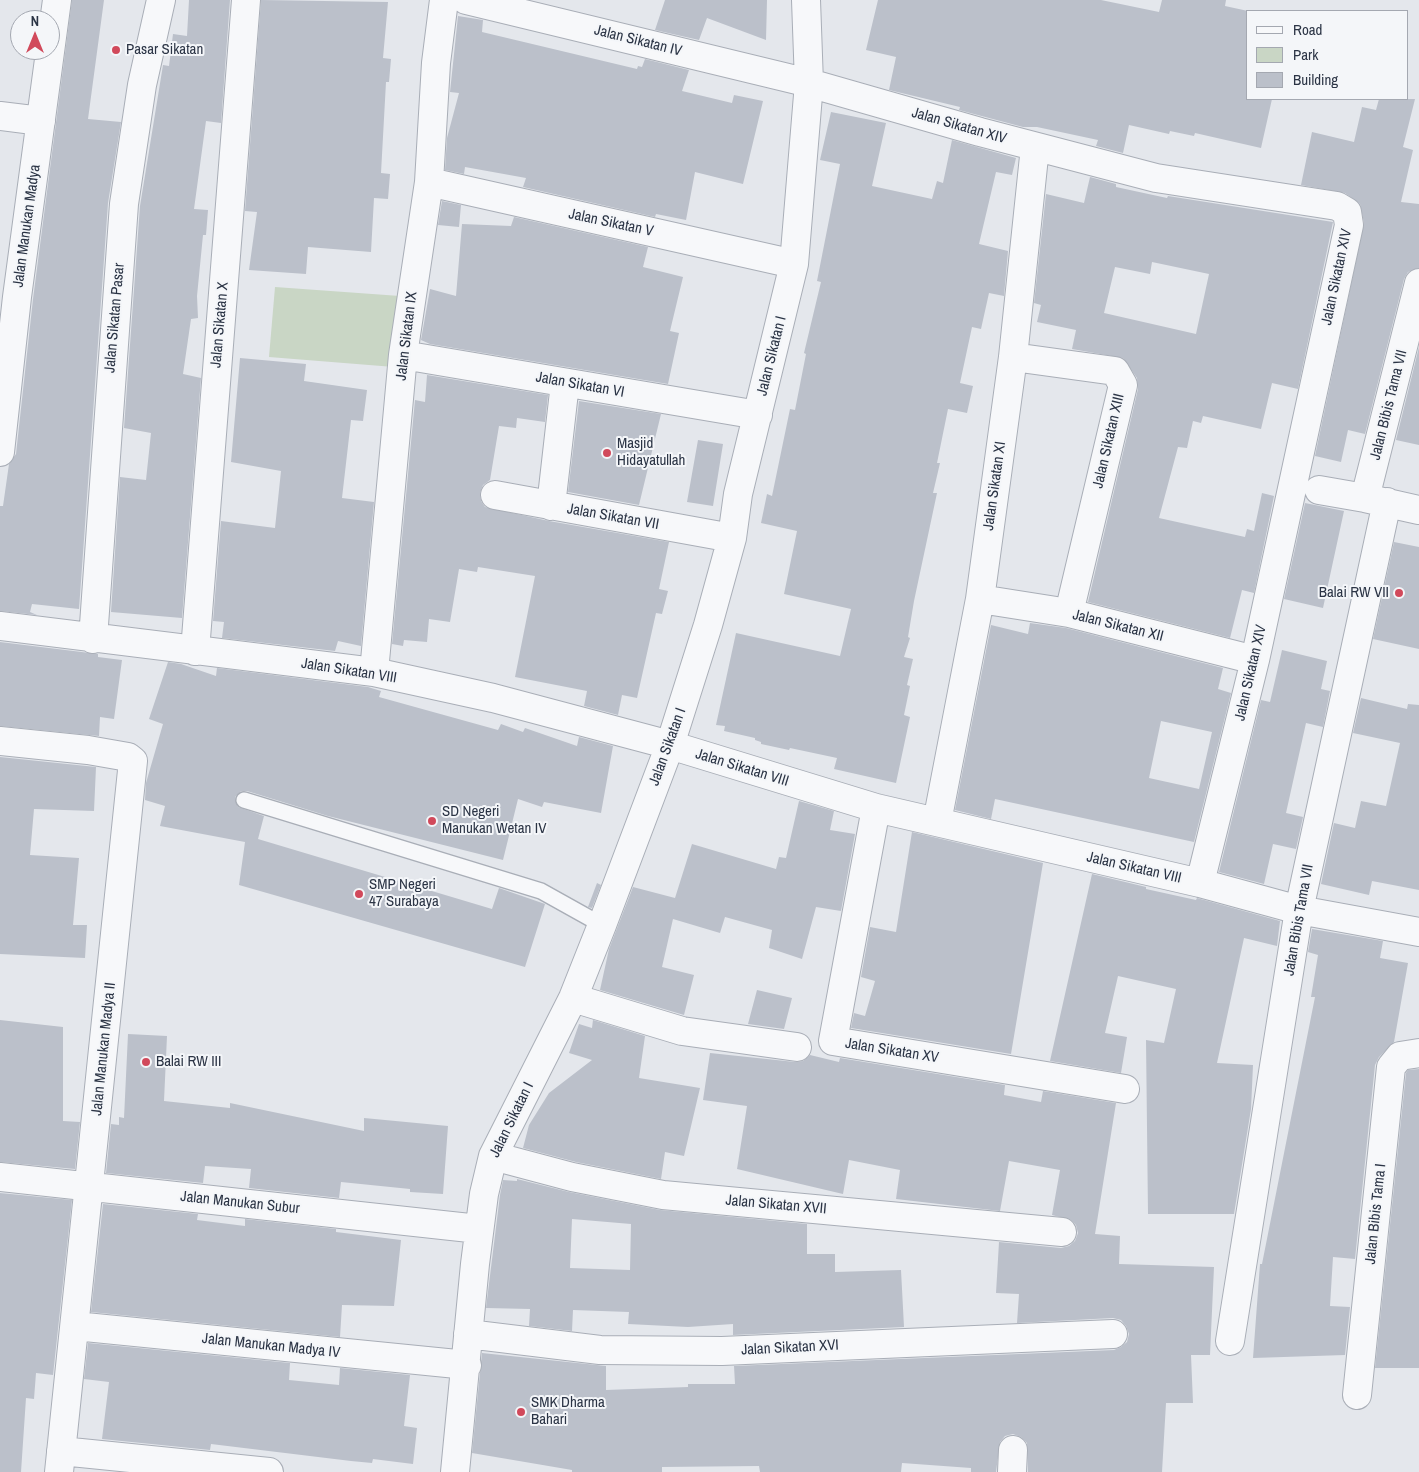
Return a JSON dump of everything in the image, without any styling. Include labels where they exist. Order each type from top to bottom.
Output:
[{"type":"street","name":"Jalan Manukan Madya","points":[[0,452],[9,296],[41,121],[57,0]]},
{"type":"street","name":"Jalan Sikatan Pasar","points":[[93,639],[124,204],[142,86],[161,0]]},
{"type":"street","name":"Jalan Sikatan X","points":[[195,651],[246,0]]},
{"type":"street","name":"Jalan Sikatan IX","points":[[374,672],[403,355],[429,182],[436,63],[444,0]]},
{"type":"street","name":"Jalan Sikatan IV","points":[[466,0],[809,84]]},
{"type":"street","name":"Jalan Sikatan I","points":[[455,1472],[484,1194],[493,1156],[573,998],[602,926],[670,745],[708,625],[732,538],[738,494],[794,264],[809,84],[806,0]]},
{"type":"street","name":"Jalan Sikatan XIV","points":[[809,84],[1035,147],[1156,178],[1337,206],[1347,212],[1349,224],[1255,660],[1200,883]]},
{"type":"street","points":[[0,116],[41,121]]},
{"type":"street","name":"Jalan Sikatan XI","points":[[936,822],[980,599],[1013,357],[1035,147]]},
{"type":"street","name":"Jalan Sikatan V","points":[[429,182],[794,264]]},
{"type":"street","name":"Jalan Bibis Tama VII","points":[[1230,1341],[1299,910],[1419,283]]},
{"type":"street","name":"Jalan Sikatan VI","points":[[403,355],[758,415]]},
{"type":"street","name":"Jalan Sikatan XIII","points":[[1013,357],[1115,371],[1122,385],[1069,614]]},
{"type":"street","points":[[551,506],[565,383]]},
{"type":"street","points":[[1319,490],[1419,510]]},
{"type":"street","name":"Jalan Sikatan VII","points":[[495,496],[732,538]]},
{"type":"street","name":"Jalan Sikatan XII","points":[[980,599],[1069,614],[1255,660]]},
{"type":"street","name":"Jalan Sikatan VIII","points":[[0,626],[93,639],[374,672],[493,698],[670,745],[876,808],[1200,883],[1299,910],[1419,932]]},
{"type":"street","name":"Jalan Manukan Madya II","points":[[0,741],[88,750],[128,757],[133,761],[60,1461]]},
{"type":"street","name":"Jalan Sikatan XV","points":[[876,808],[833,1041],[1125,1089]]},
{"type":"street","points":[[573,998],[682,1031],[797,1047]]},
{"type":"street","name":"Jalan Bibis Tama I","points":[[1357,1396],[1391,1067],[1400,1056],[1419,1052]]},
{"type":"street","name":"Jalan Sikatan XVII","points":[[493,1156],[572,1177],[663,1195],[1062,1232]]},
{"type":"street","name":"Jalan Manukan Subur","points":[[0,1177],[480,1229]]},
{"type":"street","name":"Jalan Manukan Madya IV","points":[[75,1326],[467,1365]]},
{"type":"street","name":"Jalan Sikatan XVI","points":[[468,1334],[600,1350],[722,1351],[1113,1334]]},
{"type":"street","points":[[60,1461],[268,1472]]},
{"type":"lane","points":[[244,800],[541,891],[602,926]]},
{"type":"green space","points":[[275,287],[400,296],[394,367],[269,357]]},
{"type":"building","points":[[72,0],[104,0],[88,119],[121,122],[108,203],[79,609],[32,604],[30,612],[37,615],[0,611],[0,506],[3,506],[9,464],[16,454],[33,299]]},
{"type":"building","points":[[189,0],[230,0],[221,123],[206,121],[194,209],[208,210],[206,235],[203,235],[197,296],[198,318],[191,319],[183,374],[201,378],[182,618],[111,612],[120,477],[146,480],[151,433],[124,428],[140,206],[163,65],[169,66],[173,34],[187,36]]},
{"type":"building","points":[[261,0],[388,2],[383,58],[391,59],[389,82],[386,82],[381,173],[390,174],[388,199],[374,198],[371,252],[308,247],[306,274],[249,270],[257,212],[245,211]]},
{"type":"building","points":[[665,0],[767,0],[766,40],[707,18],[699,40],[655,30]]},
{"type":"building","points":[[878,0],[1101,0],[1159,12],[1162,0],[1226,0],[1225,6],[1246,11],[1246,100],[1272,100],[1261,148],[1195,133],[1194,136],[1170,131],[1169,134],[1129,125],[1123,153],[1096,146],[1098,140],[1037,127],[1023,127],[959,110],[960,107],[889,90],[896,57],[866,50]]},
{"type":"building","points":[[458,16],[483,20],[482,32],[637,69],[638,66],[642,67],[645,59],[689,70],[682,91],[732,103],[734,95],[763,101],[743,184],[695,172],[686,220],[656,214],[655,217],[523,187],[526,178],[465,167],[464,174],[445,170],[447,138],[459,93],[450,92]]},
{"type":"building","points":[[1415,99],[1403,147],[1413,150],[1401,202],[1419,204],[1419,268],[1408,272],[1404,279],[1365,434],[1348,430],[1341,462],[1315,456],[1364,223],[1360,204],[1345,193],[1301,185],[1312,132],[1354,142],[1362,107],[1376,110],[1379,100]]},
{"type":"building","points":[[831,112],[886,123],[872,186],[932,199],[937,181],[943,183],[952,140],[1016,158],[1012,175],[996,172],[979,244],[1008,251],[1004,296],[989,293],[981,329],[972,327],[960,383],[973,386],[967,413],[948,409],[937,463],[940,463],[933,493],[937,493],[914,601],[908,637],[910,638],[904,657],[913,659],[907,685],[910,686],[904,715],[910,717],[896,783],[834,769],[837,758],[761,744],[755,738],[724,731],[725,726],[716,725],[736,633],[840,656],[851,609],[784,594],[797,531],[761,523],[767,494],[772,496],[790,409],[795,410],[806,354],[804,353],[821,282],[817,281],[840,164],[820,160]]},
{"type":"building","points":[[1090,177],[1116,184],[1116,187],[1167,198],[1168,196],[1333,222],[1298,389],[1272,383],[1261,429],[1203,416],[1201,423],[1193,421],[1187,448],[1178,447],[1159,518],[1245,537],[1247,529],[1254,531],[1262,493],[1274,496],[1254,593],[1242,590],[1230,638],[1088,602],[1138,389],[1137,378],[1123,358],[1072,349],[1076,330],[1037,322],[1041,305],[1034,303],[1046,194],[1084,203]],"holes":[[[1152,262],[1209,274],[1196,334],[1104,313],[1115,267],[1150,274]]]},
{"type":"building","points":[[442,201],[461,205],[459,227],[438,225]]},
{"type":"building","points":[[514,217],[648,247],[643,267],[683,277],[670,331],[679,333],[668,384],[430,344],[421,340],[430,289],[456,296],[462,224],[511,226]]},
{"type":"building","points":[[1419,347],[1419,445],[1396,440]]},
{"type":"building","points":[[240,358],[306,364],[304,381],[367,390],[363,421],[351,420],[342,498],[374,502],[361,646],[338,641],[335,651],[222,638],[224,622],[213,621],[221,521],[275,528],[281,471],[231,462]]},
{"type":"building","points":[[427,375],[548,395],[545,422],[517,418],[516,428],[499,426],[490,480],[483,485],[480,493],[481,501],[485,507],[549,521],[669,542],[659,589],[668,591],[662,614],[656,613],[637,698],[622,695],[618,715],[584,706],[587,691],[515,677],[535,576],[478,567],[477,572],[459,569],[450,622],[429,619],[427,642],[404,640],[403,646],[392,644],[415,400],[425,402]]},
{"type":"building","name":"Masjid Hidayatullah","points":[[579,401],[661,414],[639,505],[568,492]]},
{"type":"building","points":[[698,440],[723,444],[713,506],[687,502]]},
{"type":"building","points":[[1305,503],[1344,511],[1323,608],[1284,599]]},
{"type":"building","name":"Balai RW VII","points":[[1394,542],[1419,547],[1419,649],[1373,639]]},
{"type":"building","points":[[1030,623],[1066,628],[1223,668],[1218,689],[1231,693],[1194,842],[995,799],[991,819],[955,810],[991,625],[1028,634]],"holes":[[[1161,721],[1212,732],[1199,789],[1149,778]]]},
{"type":"building","points":[[0,642],[98,654],[98,657],[122,660],[114,719],[100,717],[99,736],[0,726]]},
{"type":"building","points":[[1282,650],[1327,661],[1321,689],[1330,691],[1323,727],[1306,723],[1286,813],[1303,817],[1296,849],[1273,844],[1264,884],[1219,872],[1261,700],[1270,702]]},
{"type":"building","points":[[168,662],[181,664],[216,676],[217,668],[368,687],[381,691],[379,697],[498,730],[501,724],[523,732],[525,728],[577,746],[579,737],[613,746],[601,813],[544,802],[542,807],[518,799],[503,860],[328,816],[247,791],[241,791],[235,797],[238,807],[264,816],[258,839],[492,909],[499,888],[545,904],[525,967],[239,885],[245,842],[160,826],[165,806],[145,800],[146,783],[163,724],[149,719]]},
{"type":"building","points":[[1361,698],[1407,709],[1408,704],[1419,705],[1419,890],[1372,881],[1369,895],[1321,884],[1334,823],[1355,828],[1361,801],[1386,806],[1400,743],[1353,733]]},
{"type":"building","points":[[0,757],[96,767],[94,811],[34,809],[30,855],[79,858],[73,925],[87,925],[85,958],[0,954]]},
{"type":"building","points":[[799,801],[834,811],[830,830],[855,834],[841,911],[816,907],[802,959],[769,948],[772,930],[725,917],[720,933],[673,919],[662,967],[694,975],[684,1015],[600,990],[609,949],[633,887],[675,898],[692,844],[776,869],[779,857],[786,858]]},
{"type":"building","points":[[912,832],[1043,863],[1011,1054],[851,1028],[854,1013],[865,1016],[875,981],[861,977],[870,927],[896,932]]},
{"type":"building","points":[[1092,874],[1146,887],[1146,889],[1196,900],[1197,898],[1280,921],[1277,946],[1244,938],[1217,1063],[1253,1065],[1251,1109],[1234,1214],[1148,1214],[1146,1040],[1164,1043],[1176,989],[1118,976],[1105,1033],[1127,1037],[1121,1073],[1050,1061]]},
{"type":"building","points":[[597,883],[601,885],[592,908],[588,907]]},
{"type":"building","points":[[1312,929],[1383,941],[1380,958],[1408,963],[1394,1042],[1379,1057],[1375,1065],[1355,1259],[1333,1257],[1330,1306],[1350,1307],[1345,1355],[1253,1358],[1260,1264],[1262,1264],[1315,997],[1311,997],[1318,955],[1308,952]]},
{"type":"building","points":[[757,990],[792,998],[784,1029],[748,1024]]},
{"type":"building","points":[[0,1020],[63,1027],[63,1121],[80,1122],[75,1169],[0,1162]]},
{"type":"building","points":[[593,1020],[645,1036],[639,1078],[700,1088],[684,1156],[665,1152],[661,1179],[576,1162],[523,1148],[529,1125],[549,1093],[592,1060],[569,1053],[579,1024],[592,1028]]},
{"type":"building","points":[[128,1034],[167,1036],[164,1101],[230,1108],[230,1103],[364,1131],[364,1118],[448,1126],[443,1194],[410,1192],[410,1189],[341,1182],[339,1198],[249,1188],[251,1169],[205,1166],[203,1183],[106,1173],[111,1124],[119,1125],[119,1117],[124,1118]]},
{"type":"building","points":[[710,1053],[795,1062],[803,1061],[810,1055],[839,1062],[840,1058],[1005,1085],[1004,1095],[1041,1102],[1043,1091],[1116,1103],[1095,1234],[1120,1236],[1119,1264],[1214,1267],[1210,1355],[1191,1355],[1193,1403],[1166,1403],[1162,1472],[1028,1472],[1027,1443],[1021,1437],[1013,1434],[1005,1436],[1000,1442],[996,1472],[971,1472],[971,1468],[902,1463],[901,1472],[760,1472],[759,1466],[662,1467],[662,1472],[572,1472],[572,1470],[472,1453],[482,1353],[606,1366],[606,1390],[688,1387],[688,1384],[735,1384],[734,1366],[1114,1350],[1127,1342],[1129,1334],[1126,1326],[1121,1320],[1113,1318],[1017,1323],[1019,1294],[996,1293],[999,1242],[1061,1248],[1069,1246],[1075,1241],[1078,1233],[1076,1225],[1071,1220],[1052,1215],[1060,1170],[1009,1161],[1000,1211],[896,1199],[900,1170],[849,1160],[843,1194],[737,1169],[747,1106],[703,1100]]},
{"type":"building","points":[[1419,1069],[1419,1368],[1375,1368],[1406,1073],[1408,1070]]},
{"type":"building","points":[[517,1179],[569,1192],[660,1210],[807,1224],[807,1254],[835,1254],[835,1272],[901,1270],[904,1327],[733,1335],[733,1324],[688,1327],[628,1324],[629,1312],[573,1310],[572,1331],[529,1326],[530,1309],[486,1308],[503,1180],[517,1181]],"holes":[[[572,1219],[631,1224],[630,1270],[570,1268]]]},
{"type":"building","points":[[0,1193],[72,1200],[53,1375],[36,1373],[34,1399],[26,1398],[21,1472],[0,1472]]},
{"type":"building","points":[[103,1204],[198,1214],[197,1220],[245,1226],[245,1219],[336,1229],[336,1232],[401,1240],[394,1306],[342,1305],[340,1337],[91,1312]]},
{"type":"building","points":[[88,1343],[290,1363],[289,1380],[339,1385],[340,1368],[410,1375],[404,1426],[417,1428],[413,1464],[373,1459],[372,1463],[351,1461],[211,1444],[210,1450],[102,1439],[109,1382],[84,1379]]},
{"type":"place","name":"Pasar Sikatan","points":[[116,50]]},
{"type":"place","name":"Masjid Hidayatullah","points":[[607,453]]},
{"type":"place","name":"Balai RW VII","points":[[1399,593]]},
{"type":"place","name":"SD Negeri Manukan Wetan IV","points":[[432,821]]},
{"type":"place","name":"SMP Negeri 47 Surabaya","points":[[359,894]]},
{"type":"place","name":"Balai RW III","points":[[146,1062]]},
{"type":"place","name":"SMK Dharma Bahari","points":[[521,1412]]}]
